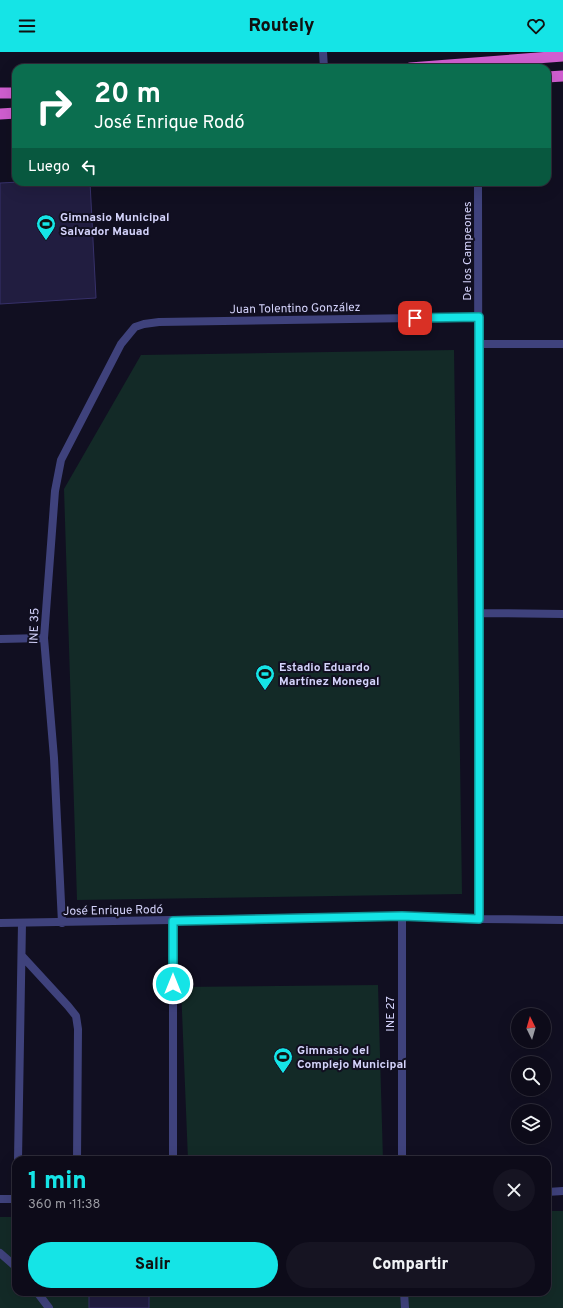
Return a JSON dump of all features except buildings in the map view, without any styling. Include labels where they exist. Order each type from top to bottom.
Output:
[{"type":"highway","points":[[487,64],[563,56]]},
{"type":"highway","points":[[551,77],[563,76]]},
{"type":"highway","points":[[0,93],[12,93]]},
{"type":"highway","points":[[0,114],[12,113]]},
{"type":"street","points":[[323,52],[324,64]]},
{"type":"street","name":"De los Campeones","points":[[478,186],[479,919]]},
{"type":"street","name":"Juan Tolentino González","points":[[121,344],[135,327],[159,322],[479,317]]},
{"type":"street","name":"INE 35","points":[[62,923],[54,758],[44,638],[55,491],[61,460],[121,344]]},
{"type":"street","points":[[479,344],[563,344]]},
{"type":"street","points":[[479,613],[563,614]]},
{"type":"street","points":[[0,639],[44,638]]},
{"type":"street","name":"José Enrique Rodó","points":[[0,923],[402,916],[563,920]]},
{"type":"street","name":"INE 27","points":[[402,916],[402,1156]]},
{"type":"street","points":[[173,921],[173,1156]]},
{"type":"street","points":[[18,1156],[22,923]]},
{"type":"street","points":[[22,956],[76,1016],[78,1029],[77,1156]]},
{"type":"street","points":[[551,1192],[563,1191]]},
{"type":"street","points":[[0,1199],[12,1198]]},
{"type":"street","points":[[0,1253],[12,1264]]},
{"type":"street","points":[[40,1296],[49,1308]]},
{"type":"street","points":[[404,1296],[405,1308]]},
{"type":"green space","name":"Estadio Eduardo Martínez Monegal","points":[[454,350],[462,894],[77,900],[64,489],[141,355]]},
{"type":"green space","name":"Gimnasio del Complejo Municipal","points":[[378,985],[383,1156],[188,1156],[181,987]]},
{"type":"green space","points":[[551,1211],[563,1211],[563,1308],[0,1308],[0,1217],[12,1217],[12,1296],[551,1296]]},
{"type":"place","name":"Gimnasio Municipal Salvador Mauad","points":[[46,241]]},
{"type":"place","name":"Estadio Eduardo Martínez Monegal","points":[[265,691]]},
{"type":"place","name":"Gimnasio del Complejo Municipal","points":[[283,1074]]},
{"type":"route","points":[[173,984],[173,921],[402,916],[479,919],[479,317],[415,318]]}]
